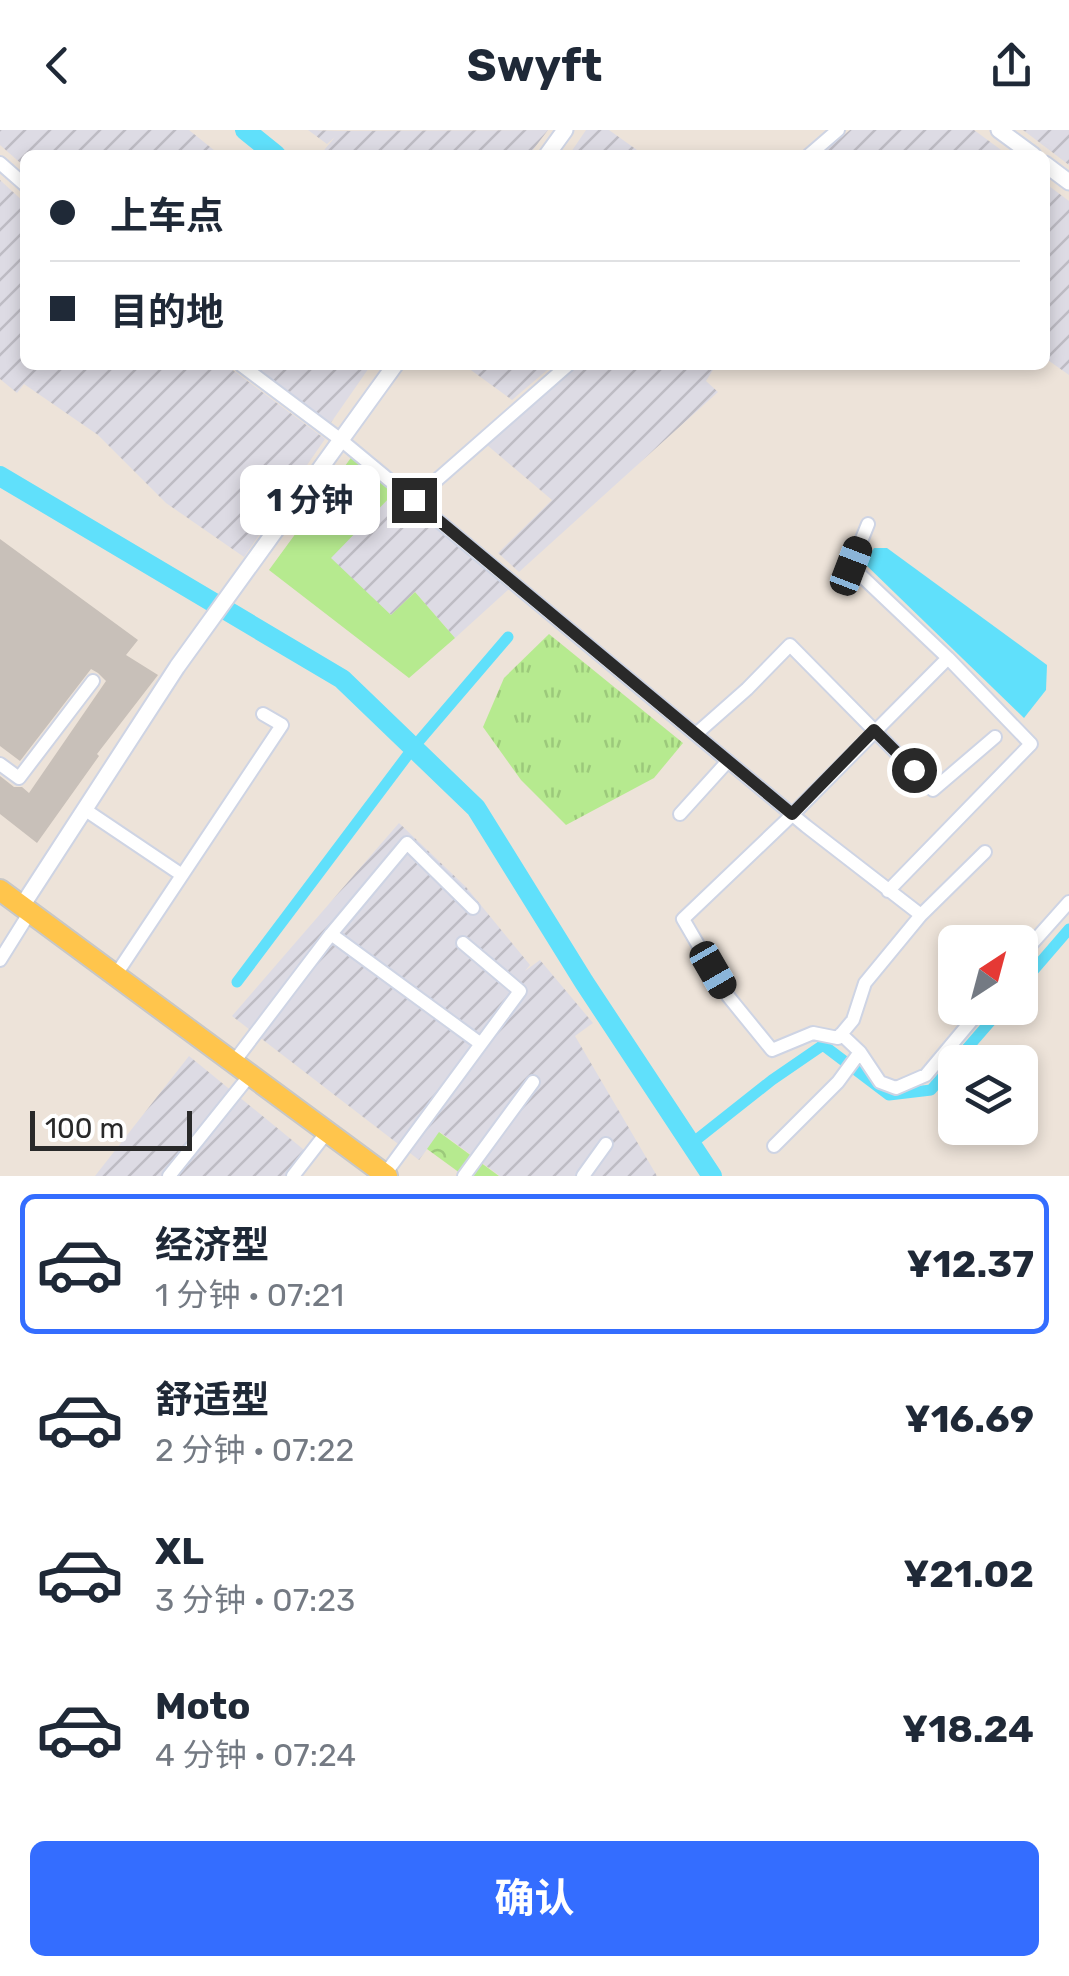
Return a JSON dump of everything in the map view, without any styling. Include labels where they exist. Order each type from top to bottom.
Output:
[{"type":"main road","points":[[0,890],[386,1175]]},
{"type":"street","points":[[815,150],[838,130]]},
{"type":"street","points":[[1000,130],[1026,150]]},
{"type":"street","points":[[0,163],[20,181]]},
{"type":"street","points":[[248,370],[341,440],[792,814],[921,915]]},
{"type":"street","points":[[0,960],[84,809],[197,639],[391,370]]},
{"type":"street","points":[[414,500],[562,370]]},
{"type":"street","points":[[868,524],[851,566],[948,658],[1030,744],[888,892]]},
{"type":"street","points":[[696,734],[790,645],[933,790],[996,737]]},
{"type":"street","points":[[948,658],[683,919],[728,996],[772,1050],[813,1033],[838,1038],[853,1020],[865,983],[921,915],[985,852]]},
{"type":"street","points":[[0,764],[19,778],[92,681]]},
{"type":"street","points":[[116,976],[282,725],[263,714]]},
{"type":"street","points":[[680,814],[728,761]]},
{"type":"street","points":[[84,809],[182,875]]},
{"type":"street","points":[[170,1176],[331,934],[407,843],[472,908]]},
{"type":"street","points":[[1038,937],[1069,902]]},
{"type":"street","points":[[331,934],[480,1044]]},
{"type":"street","points":[[386,1175],[520,991],[463,943]]},
{"type":"street","points":[[840,1034],[860,1052],[880,1082],[896,1088],[926,1074],[968,1025]]},
{"type":"street","points":[[774,1146],[838,1082],[860,1052]]},
{"type":"street","points":[[464,1176],[532,1082]]},
{"type":"street","points":[[293,1176],[327,1132]]},
{"type":"street","points":[[583,1176],[606,1144]]},
{"type":"shaded area","points":[[0,130],[189,130],[214,150],[20,150],[20,163],[0,145]]},
{"type":"shaded area","points":[[308,130],[548,130],[533,150],[324,150],[335,137],[327,144]]},
{"type":"shaded area","points":[[586,130],[609,130],[637,150],[572,150]]},
{"type":"shaded area","points":[[850,130],[974,130],[1001,150],[826,150]]},
{"type":"shaded area","points":[[1023,130],[1069,130],[1069,165]]},
{"type":"shaded area","points":[[0,180],[20,198],[20,370],[233,370],[325,439],[244,557],[166,503],[98,435],[24,384],[17,393],[0,379]]},
{"type":"shaded area","points":[[1050,187],[1069,201],[1069,375],[1050,362]]},
{"type":"shaded area","points":[[259,370],[368,370],[330,424]]},
{"type":"shaded area","points":[[471,370],[547,370],[512,400]]},
{"type":"shaded area","points":[[566,370],[713,370],[706,381],[718,392],[519,572],[498,553],[552,500],[487,445]]},
{"type":"shaded area","points":[[395,492],[509,589],[455,638],[415,592],[391,615],[330,558]]},
{"type":"shaded area","points":[[399,823],[466,887],[530,965],[525,971],[540,960],[593,1023],[575,1036],[657,1176],[500,1176],[440,1132],[419,1160],[232,1016]]},
{"type":"shaded area","points":[[189,1056],[314,1158],[299,1176],[95,1176]]},
{"type":"green space","points":[[353,455],[395,492],[331,558],[391,615],[415,592],[455,638],[409,678],[269,570]]},
{"type":"green space","points":[[549,634],[683,743],[654,778],[566,825],[521,780],[483,727],[504,678]]},
{"type":"green space","points":[[439,1132],[499,1176],[464,1176],[427,1149]]},
{"type":"water","points":[[874,548],[887,548],[1047,665],[1046,690],[1024,718],[864,563]]},
{"type":"building","points":[[0,539],[138,640],[126,655],[158,675],[97,754],[37,843],[0,814],[0,776],[29,793],[106,681],[91,669],[20,761],[0,746]]},
{"type":"waterway","points":[[245,130],[270,150]]},
{"type":"waterway","points":[[0,476],[342,679],[476,808],[584,982],[712,1176]]},
{"type":"waterway","points":[[237,982],[413,748],[508,637]]},
{"type":"waterway","points":[[1038,965],[1069,929]]},
{"type":"waterway","points":[[691,1144],[823,1045],[889,1095],[931,1090],[987,1025]]},
{"type":"route","points":[[414,500],[792,814],[874,730],[914,770]]}]
